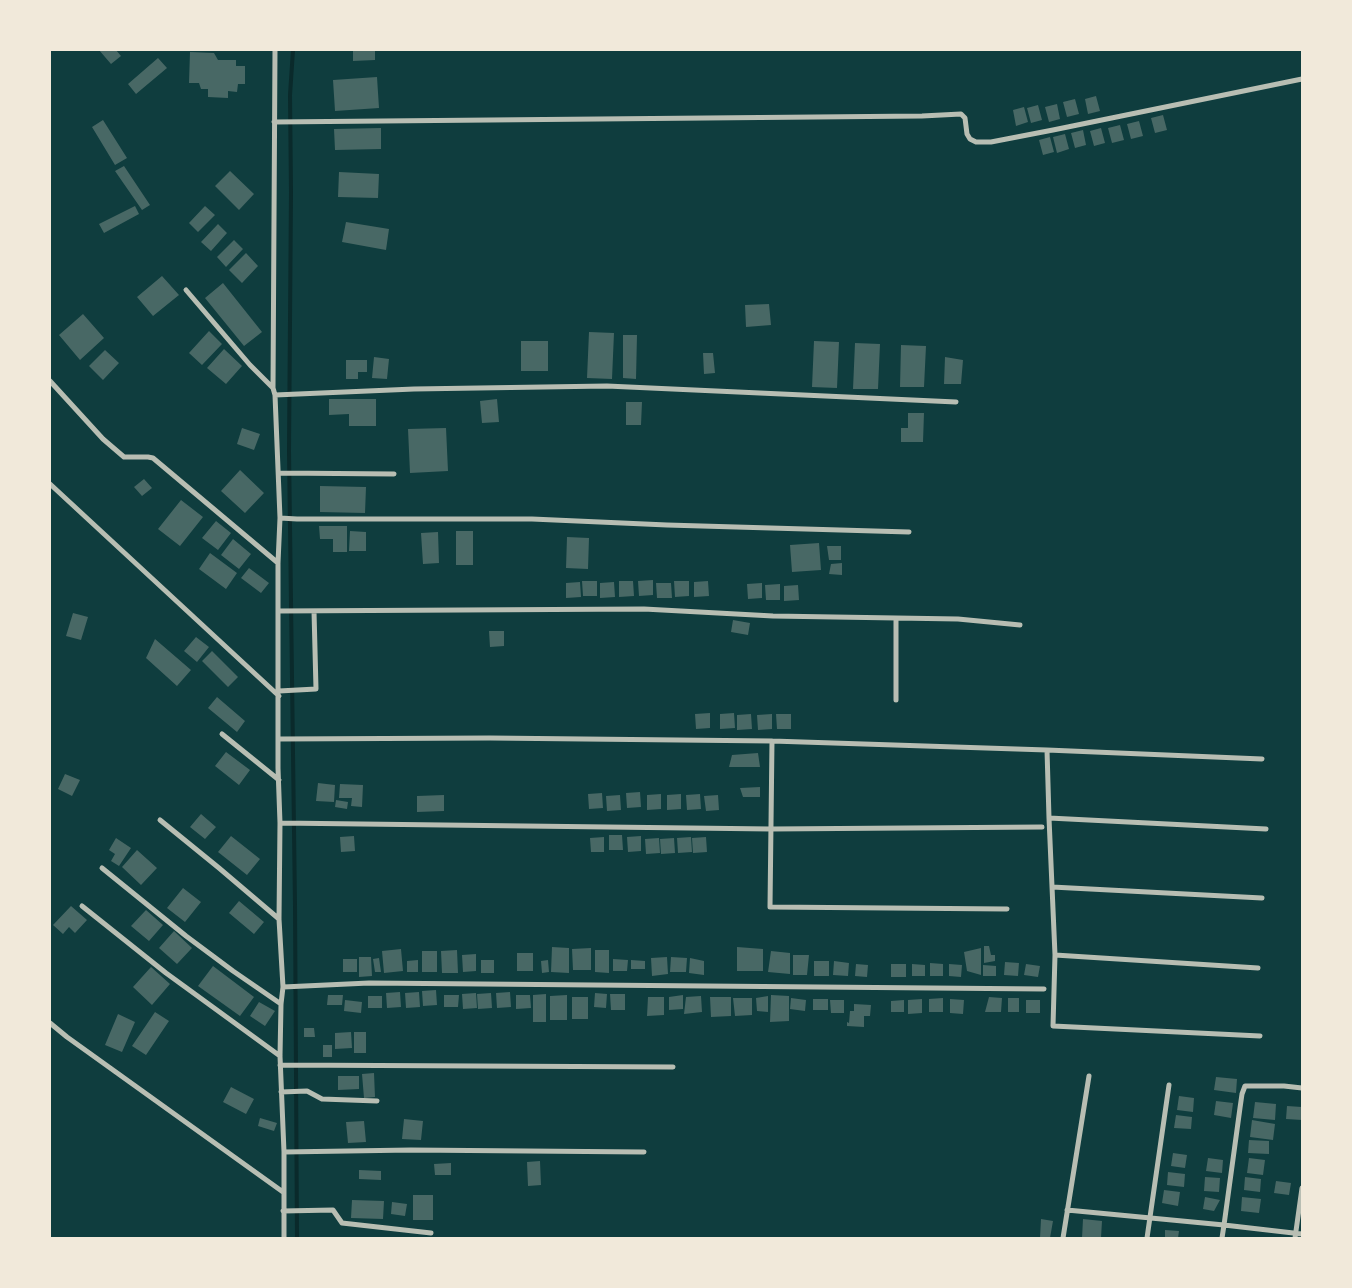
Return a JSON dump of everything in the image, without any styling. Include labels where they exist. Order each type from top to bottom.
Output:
[{"type":"street","points":[[275,50],[273,388],[275,395],[280,518],[278,564],[281,611],[279,919],[283,987],[280,1065],[284,1152],[284,1238]]},
{"type":"street","points":[[275,122],[922,116],[961,114],[966,118],[967,134],[970,139],[976,142],[990,142],[1302,79]]},
{"type":"street","points":[[186,290],[250,366],[273,388]]},
{"type":"street","points":[[50,381],[102,439],[124,457],[153,458],[278,564]]},
{"type":"street","points":[[275,395],[414,389],[607,386],[956,402]]},
{"type":"street","points":[[279,473],[394,474]]},
{"type":"street","points":[[50,484],[279,693]]},
{"type":"street","points":[[280,518],[532,519],[667,526],[909,532]]},
{"type":"street","points":[[281,611],[644,609],[773,616],[958,620],[1020,625]]},
{"type":"street","points":[[279,693],[287,690],[316,689],[314,611]]},
{"type":"street","points":[[896,618],[896,700]]},
{"type":"street","points":[[222,734],[279,780]]},
{"type":"street","points":[[279,739],[490,738],[772,741],[1262,759]]},
{"type":"street","points":[[772,741],[770,907],[1007,908]]},
{"type":"street","points":[[1047,750],[1055,955],[1053,1026],[1260,1036]]},
{"type":"street","points":[[1049,818],[1266,829]]},
{"type":"street","points":[[160,820],[279,919]]},
{"type":"street","points":[[280,823],[771,829],[1042,827]]},
{"type":"street","points":[[102,868],[194,942],[281,1004]]},
{"type":"street","points":[[1052,887],[1262,898]]},
{"type":"street","points":[[82,906],[166,973],[280,1056]]},
{"type":"street","points":[[1055,955],[1258,968]]},
{"type":"street","points":[[283,987],[370,983],[1044,989]]},
{"type":"street","points":[[50,1023],[283,1192]]},
{"type":"street","points":[[280,1065],[673,1067]]},
{"type":"street","points":[[1063,1238],[1089,1076]]},
{"type":"street","points":[[1147,1238],[1169,1084]]},
{"type":"street","points":[[1222,1238],[1242,1094],[1245,1086],[1302,1088]]},
{"type":"street","points":[[281,1092],[308,1090],[322,1099],[377,1101]]},
{"type":"street","points":[[284,1152],[410,1150],[644,1152]]},
{"type":"street","points":[[1295,1236],[1302,1188]]},
{"type":"street","points":[[283,1211],[333,1210],[342,1223],[431,1233]]},
{"type":"street","points":[[1067,1210],[1224,1225],[1295,1236],[1302,1234]]},
{"type":"building","points":[[99,50],[116,50],[121,56],[111,64]]},
{"type":"building","points":[[353,50],[375,50],[375,60],[353,61]]},
{"type":"building","points":[[190,52],[214,53],[218,60],[236,60],[236,66],[245,66],[245,84],[238,84],[237,92],[228,91],[228,98],[208,97],[208,89],[201,89],[199,83],[189,83]]},
{"type":"building","points":[[158,58],[167,68],[136,94],[128,84]]},
{"type":"building","points":[[377,77],[379,108],[335,111],[333,80]]},
{"type":"building","points":[[1096,96],[1100,111],[1088,114],[1085,99]]},
{"type":"building","points":[[1075,99],[1079,114],[1067,117],[1063,102]]},
{"type":"building","points":[[1057,104],[1060,119],[1049,122],[1045,107]]},
{"type":"building","points":[[1038,105],[1042,120],[1031,123],[1027,108]]},
{"type":"building","points":[[1024,107],[1028,122],[1016,126],[1013,110]]},
{"type":"building","points":[[1163,115],[1167,130],[1155,133],[1151,118]]},
{"type":"building","points":[[103,120],[127,158],[115,165],[92,127]]},
{"type":"building","points":[[1139,121],[1143,136],[1131,139],[1127,124]]},
{"type":"building","points":[[1120,125],[1124,140],[1112,143],[1108,128]]},
{"type":"building","points":[[381,128],[381,149],[335,150],[334,129]]},
{"type":"building","points":[[1101,128],[1105,143],[1094,146],[1090,131]]},
{"type":"building","points":[[1083,130],[1086,145],[1075,148],[1071,133]]},
{"type":"building","points":[[1065,134],[1069,149],[1057,153],[1053,137]]},
{"type":"building","points":[[1050,137],[1054,152],[1043,155],[1039,140]]},
{"type":"building","points":[[124,166],[150,205],[142,210],[115,171]]},
{"type":"building","points":[[230,171],[254,194],[239,210],[215,186]]},
{"type":"building","points":[[339,172],[379,174],[378,198],[338,197]]},
{"type":"building","points":[[135,206],[139,214],[104,233],[99,224]]},
{"type":"building","points":[[205,206],[215,215],[198,232],[189,223]]},
{"type":"building","points":[[346,222],[389,229],[386,250],[342,242]]},
{"type":"building","points":[[218,224],[227,233],[211,251],[201,242]]},
{"type":"building","points":[[234,240],[243,249],[226,267],[217,257]]},
{"type":"building","points":[[246,253],[258,266],[242,283],[229,270]]},
{"type":"building","points":[[162,276],[179,295],[153,316],[137,297]]},
{"type":"building","points":[[223,283],[262,332],[244,346],[205,298]]},
{"type":"building","points":[[769,304],[771,325],[746,327],[745,305]]},
{"type":"building","points":[[83,314],[104,338],[80,360],[59,335]]},
{"type":"building","points":[[209,331],[222,344],[202,365],[189,353]]},
{"type":"building","points":[[589,332],[614,333],[612,379],[587,378]]},
{"type":"building","points":[[623,335],[637,335],[636,379],[623,378]]},
{"type":"building","points":[[521,341],[548,341],[548,371],[521,371]]},
{"type":"building","points":[[814,341],[839,342],[837,388],[812,387]]},
{"type":"building","points":[[855,343],[880,344],[878,389],[853,389]]},
{"type":"building","points":[[901,345],[926,346],[924,387],[900,387]]},
{"type":"building","points":[[224,349],[242,366],[226,384],[207,368]]},
{"type":"building","points":[[105,350],[119,363],[103,380],[89,366]]},
{"type":"building","points":[[703,353],[713,353],[715,373],[704,374]]},
{"type":"building","points":[[374,357],[389,359],[387,379],[372,378]]},
{"type":"building","points":[[945,357],[963,360],[961,384],[944,384]]},
{"type":"building","points":[[346,360],[367,360],[367,372],[358,372],[358,379],[346,379]]},
{"type":"building","points":[[329,399],[376,399],[376,426],[349,426],[349,414],[329,415]]},
{"type":"building","points":[[497,399],[499,422],[482,423],[480,401]]},
{"type":"building","points":[[626,402],[642,402],[641,425],[626,425]]},
{"type":"building","points":[[908,413],[924,413],[923,442],[901,442],[901,428],[908,428]]},
{"type":"building","points":[[242,428],[260,434],[254,450],[237,444]]},
{"type":"building","points":[[446,428],[448,471],[410,473],[408,429]]},
{"type":"building","points":[[240,470],[264,493],[245,513],[221,491]]},
{"type":"building","points":[[144,479],[152,488],[142,496],[134,487]]},
{"type":"building","points":[[320,486],[366,487],[365,513],[320,512]]},
{"type":"building","points":[[181,500],[203,517],[180,546],[158,529]]},
{"type":"building","points":[[216,521],[231,533],[218,550],[202,538]]},
{"type":"building","points":[[319,526],[347,526],[347,552],[333,552],[333,539],[320,539]]},
{"type":"building","points":[[350,531],[366,532],[366,551],[349,551]]},
{"type":"building","points":[[456,531],[473,531],[473,565],[456,565]]},
{"type":"building","points":[[438,532],[439,563],[423,564],[421,533]]},
{"type":"building","points":[[567,537],[589,538],[588,569],[566,568]]},
{"type":"building","points":[[233,539],[251,554],[239,569],[221,555]]},
{"type":"building","points":[[819,543],[821,570],[792,572],[790,545]]},
{"type":"building","points":[[827,546],[841,546],[841,560],[829,560]]},
{"type":"building","points":[[210,553],[237,573],[226,589],[199,569]]},
{"type":"building","points":[[842,563],[842,575],[829,574],[831,564]]},
{"type":"building","points":[[249,568],[269,583],[261,593],[241,578]]},
{"type":"building","points":[[653,580],[653,595],[639,596],[638,581]]},
{"type":"building","points":[[582,581],[597,581],[597,596],[583,596]]},
{"type":"building","points":[[619,581],[633,581],[634,596],[619,597]]},
{"type":"building","points":[[674,581],[689,581],[689,596],[675,597]]},
{"type":"building","points":[[708,581],[709,596],[694,597],[694,582]]},
{"type":"building","points":[[580,582],[581,597],[566,598],[566,583]]},
{"type":"building","points":[[614,582],[615,597],[600,598],[600,583]]},
{"type":"building","points":[[656,583],[671,583],[672,598],[657,598]]},
{"type":"building","points":[[762,583],[762,598],[748,599],[747,584]]},
{"type":"building","points":[[780,584],[780,600],[766,600],[765,585]]},
{"type":"building","points":[[798,585],[799,600],[784,601],[784,586]]},
{"type":"building","points":[[73,613],[88,617],[81,640],[66,636]]},
{"type":"building","points":[[733,620],[750,623],[748,635],[731,632]]},
{"type":"building","points":[[489,631],[504,631],[504,646],[490,647]]},
{"type":"building","points":[[196,637],[209,647],[197,662],[184,651]]},
{"type":"building","points":[[155,639],[191,670],[177,686],[146,658]]},
{"type":"building","points":[[212,651],[238,677],[228,687],[202,661]]},
{"type":"building","points":[[217,697],[245,721],[237,732],[208,708]]},
{"type":"building","points":[[710,713],[710,728],[696,729],[695,714]]},
{"type":"building","points":[[734,713],[735,728],[720,729],[720,714]]},
{"type":"building","points":[[751,714],[752,729],[737,730],[737,715]]},
{"type":"building","points":[[772,714],[772,729],[758,730],[757,715]]},
{"type":"building","points":[[776,714],[791,714],[791,729],[777,729]]},
{"type":"building","points":[[226,752],[250,770],[239,785],[215,766]]},
{"type":"building","points":[[758,753],[760,767],[729,767],[732,755]]},
{"type":"building","points":[[65,774],[80,780],[72,796],[58,789]]},
{"type":"building","points":[[318,783],[335,785],[334,802],[316,801]]},
{"type":"building","points":[[340,784],[363,785],[362,807],[351,806],[352,798],[339,798]]},
{"type":"building","points":[[760,787],[760,797],[743,797],[740,788]]},
{"type":"building","points":[[640,792],[641,807],[627,808],[626,793]]},
{"type":"building","points":[[602,793],[603,808],[589,809],[588,794]]},
{"type":"building","points":[[661,794],[661,809],[647,810],[647,795]]},
{"type":"building","points":[[681,794],[681,809],[667,810],[667,795]]},
{"type":"building","points":[[700,794],[701,809],[687,810],[686,795]]},
{"type":"building","points":[[444,795],[444,811],[417,812],[417,796]]},
{"type":"building","points":[[620,795],[621,810],[607,811],[606,796]]},
{"type":"building","points":[[718,795],[719,810],[706,811],[704,796]]},
{"type":"building","points":[[336,800],[348,802],[347,809],[335,807]]},
{"type":"building","points":[[201,814],[216,827],[205,839],[190,827]]},
{"type":"building","points":[[609,835],[622,835],[623,850],[609,850]]},
{"type":"building","points":[[231,836],[260,859],[247,875],[218,852]]},
{"type":"building","points":[[354,836],[355,851],[341,852],[340,837]]},
{"type":"building","points":[[641,836],[641,851],[628,852],[627,837]]},
{"type":"building","points":[[604,837],[604,852],[591,852],[590,838]]},
{"type":"building","points":[[691,837],[692,852],[678,853],[677,838]]},
{"type":"building","points":[[706,837],[707,852],[693,853],[692,838]]},
{"type":"building","points":[[116,838],[131,848],[119,866],[111,861],[115,854],[109,850]]},
{"type":"building","points":[[659,838],[660,853],[646,854],[645,839]]},
{"type":"building","points":[[674,838],[675,853],[661,854],[660,839]]},
{"type":"building","points":[[137,850],[157,868],[141,885],[122,867]]},
{"type":"building","points":[[183,888],[201,902],[185,922],[167,908]]},
{"type":"building","points":[[239,901],[264,922],[254,934],[229,913]]},
{"type":"building","points":[[71,906],[87,920],[75,933],[69,927],[63,934],[53,925]]},
{"type":"building","points":[[146,910],[163,925],[149,941],[131,926]]},
{"type":"building","points":[[174,931],[192,948],[177,964],[159,948]]},
{"type":"building","points":[[984,946],[989,946],[991,955],[995,955],[995,961],[984,963]]},
{"type":"building","points":[[552,947],[569,948],[569,973],[551,972]]},
{"type":"building","points":[[737,947],[763,949],[763,971],[737,971]]},
{"type":"building","points":[[591,948],[591,970],[573,970],[572,949]]},
{"type":"building","points":[[981,948],[981,975],[967,971],[964,952]]},
{"type":"building","points":[[401,949],[403,971],[384,973],[382,951]]},
{"type":"building","points":[[457,950],[458,973],[442,973],[441,951]]},
{"type":"building","points":[[595,950],[609,950],[609,973],[595,972]]},
{"type":"building","points":[[422,951],[437,951],[437,972],[422,972]]},
{"type":"building","points":[[771,951],[790,953],[790,974],[768,972]]},
{"type":"building","points":[[517,953],[533,953],[533,971],[517,971]]},
{"type":"building","points":[[476,954],[476,971],[463,972],[462,955]]},
{"type":"building","points":[[793,955],[809,955],[807,975],[793,975]]},
{"type":"building","points":[[359,957],[371,957],[372,976],[359,977]]},
{"type":"building","points":[[667,957],[668,974],[652,976],[651,958]]},
{"type":"building","points":[[671,957],[687,958],[686,972],[670,972]]},
{"type":"building","points":[[379,958],[381,972],[375,972],[373,959]]},
{"type":"building","points":[[690,958],[704,961],[704,975],[689,973]]},
{"type":"building","points":[[343,959],[357,959],[357,972],[343,972]]},
{"type":"building","points":[[613,959],[628,960],[627,971],[613,971]]},
{"type":"building","points":[[418,960],[418,972],[407,972],[407,961]]},
{"type":"building","points":[[481,960],[494,960],[494,973],[481,973]]},
{"type":"building","points":[[548,960],[549,972],[542,973],[541,961]]},
{"type":"building","points":[[631,960],[645,961],[645,969],[631,969]]},
{"type":"building","points":[[814,961],[829,961],[829,976],[814,976]]},
{"type":"building","points":[[834,961],[849,963],[848,976],[833,975]]},
{"type":"building","points":[[1005,962],[1019,963],[1018,976],[1004,975]]},
{"type":"building","points":[[930,963],[943,964],[943,976],[930,976]]},
{"type":"building","points":[[856,964],[868,965],[867,977],[855,976]]},
{"type":"building","points":[[891,964],[906,964],[906,977],[891,977]]},
{"type":"building","points":[[912,964],[925,965],[925,976],[912,976]]},
{"type":"building","points":[[949,964],[962,965],[961,977],[949,976]]},
{"type":"building","points":[[1026,964],[1040,966],[1038,977],[1024,975]]},
{"type":"building","points":[[983,965],[996,966],[996,976],[983,976]]},
{"type":"building","points":[[213,966],[254,997],[240,1016],[198,986]]},
{"type":"building","points":[[151,967],[170,984],[152,1005],[133,987]]},
{"type":"building","points":[[436,990],[437,1005],[423,1006],[422,991]]},
{"type":"building","points":[[400,992],[401,1007],[387,1008],[386,993]]},
{"type":"building","points":[[419,992],[420,1007],[406,1008],[405,993]]},
{"type":"building","points":[[510,992],[511,1007],[497,1008],[496,993]]},
{"type":"building","points":[[476,993],[477,1008],[463,1009],[462,994]]},
{"type":"building","points":[[491,993],[492,1008],[478,1009],[477,994]]},
{"type":"building","points":[[595,993],[607,994],[606,1008],[594,1007]]},
{"type":"building","points":[[546,994],[546,1022],[533,1022],[533,995]]},
{"type":"building","points":[[610,994],[625,994],[625,1010],[611,1010]]},
{"type":"building","points":[[328,995],[343,995],[342,1005],[327,1005]]},
{"type":"building","points":[[444,995],[459,995],[458,1007],[444,1007]]},
{"type":"building","points":[[516,995],[530,995],[531,1008],[516,1009]]},
{"type":"building","points":[[567,995],[567,1020],[550,1020],[550,996]]},
{"type":"building","points":[[683,995],[683,1009],[669,1010],[669,997]]},
{"type":"building","points":[[771,995],[789,996],[789,1021],[770,1022]]},
{"type":"building","points":[[368,996],[382,996],[382,1008],[368,1008]]},
{"type":"building","points":[[701,996],[702,1012],[684,1014],[686,997]]},
{"type":"building","points":[[768,996],[768,1012],[757,1011],[756,998]]},
{"type":"building","points":[[572,997],[588,997],[588,1019],[572,1019]]},
{"type":"building","points":[[648,997],[664,997],[664,1015],[647,1016]]},
{"type":"building","points":[[710,997],[731,997],[731,1016],[711,1017]]},
{"type":"building","points":[[989,997],[1002,998],[1001,1012],[985,1012]]},
{"type":"building","points":[[733,998],[752,998],[752,1015],[735,1016]]},
{"type":"building","points":[[791,998],[806,1000],[805,1011],[790,1009]]},
{"type":"building","points":[[943,998],[943,1012],[929,1012],[929,999]]},
{"type":"building","points":[[1008,998],[1019,998],[1019,1012],[1008,1012]]},
{"type":"building","points":[[813,999],[828,999],[828,1010],[813,1010]]},
{"type":"building","points":[[922,999],[922,1013],[908,1014],[908,1000]]},
{"type":"building","points":[[950,999],[964,1000],[963,1014],[950,1013]]},
{"type":"building","points":[[345,1000],[362,1002],[361,1013],[344,1011]]},
{"type":"building","points":[[830,1000],[844,1000],[844,1013],[831,1013]]},
{"type":"building","points":[[904,1000],[904,1012],[891,1012],[891,1001]]},
{"type":"building","points":[[1026,1000],[1040,1000],[1040,1013],[1026,1013]]},
{"type":"building","points":[[259,1002],[275,1011],[265,1026],[250,1016]]},
{"type":"building","points":[[854,1004],[871,1005],[870,1016],[864,1016],[864,1027],[847,1026],[850,1011],[854,1011]]},
{"type":"building","points":[[155,1012],[169,1021],[146,1055],[132,1046]]},
{"type":"building","points":[[118,1014],[135,1022],[122,1052],[105,1045]]},
{"type":"building","points":[[304,1028],[314,1028],[315,1037],[304,1037]]},
{"type":"building","points":[[351,1032],[352,1048],[335,1049],[335,1033]]},
{"type":"building","points":[[354,1032],[366,1032],[366,1053],[354,1053]]},
{"type":"building","points":[[323,1045],[332,1045],[332,1057],[323,1057]]},
{"type":"building","points":[[374,1073],[375,1097],[364,1098],[362,1074]]},
{"type":"building","points":[[338,1076],[359,1076],[359,1089],[338,1090]]},
{"type":"building","points":[[1216,1077],[1237,1079],[1236,1093],[1214,1090]]},
{"type":"building","points":[[231,1087],[254,1099],[246,1114],[223,1102]]},
{"type":"building","points":[[1179,1096],[1194,1098],[1193,1112],[1177,1110]]},
{"type":"building","points":[[1216,1101],[1233,1103],[1231,1118],[1214,1115]]},
{"type":"building","points":[[1255,1102],[1276,1104],[1275,1120],[1253,1118]]},
{"type":"building","points":[[1287,1106],[1302,1107],[1302,1120],[1286,1119]]},
{"type":"building","points":[[1176,1115],[1192,1117],[1191,1129],[1174,1128]]},
{"type":"building","points":[[260,1118],[277,1123],[274,1131],[258,1126]]},
{"type":"building","points":[[404,1119],[423,1121],[421,1140],[402,1139]]},
{"type":"building","points":[[1252,1120],[1275,1124],[1273,1140],[1250,1137]]},
{"type":"building","points":[[364,1121],[366,1142],[348,1143],[346,1122]]},
{"type":"building","points":[[1249,1140],[1269,1141],[1269,1154],[1248,1153]]},
{"type":"building","points":[[1173,1153],[1187,1155],[1185,1168],[1171,1166]]},
{"type":"building","points":[[1208,1158],[1223,1160],[1222,1173],[1206,1171]]},
{"type":"building","points":[[1249,1158],[1265,1160],[1263,1175],[1247,1173]]},
{"type":"building","points":[[540,1161],[541,1185],[528,1186],[527,1162]]},
{"type":"building","points":[[451,1163],[451,1175],[435,1175],[434,1164]]},
{"type":"building","points":[[359,1170],[381,1171],[381,1180],[359,1179]]},
{"type":"building","points":[[1168,1172],[1185,1174],[1184,1187],[1167,1185]]},
{"type":"building","points":[[1205,1177],[1220,1178],[1219,1192],[1204,1191]]},
{"type":"building","points":[[1245,1177],[1261,1179],[1260,1192],[1244,1190]]},
{"type":"building","points":[[1276,1181],[1291,1183],[1289,1195],[1274,1193]]},
{"type":"building","points":[[1164,1190],[1180,1192],[1178,1206],[1162,1203]]},
{"type":"building","points":[[413,1195],[433,1195],[433,1220],[413,1220]]},
{"type":"building","points":[[1205,1197],[1220,1200],[1214,1211],[1203,1209]]},
{"type":"building","points":[[1242,1197],[1261,1199],[1259,1213],[1241,1211]]},
{"type":"building","points":[[352,1200],[384,1201],[383,1219],[351,1218]]},
{"type":"building","points":[[392,1202],[407,1204],[405,1216],[391,1214]]},
{"type":"building","points":[[1041,1219],[1053,1221],[1050,1238],[1040,1238]]},
{"type":"building","points":[[1083,1219],[1102,1221],[1101,1238],[1082,1238]]},
{"type":"building","points":[[1165,1230],[1179,1231],[1178,1238],[1165,1238]]},
{"type":"waterway","points":[[293,50],[290,95],[289,451],[297,1238]]}]
